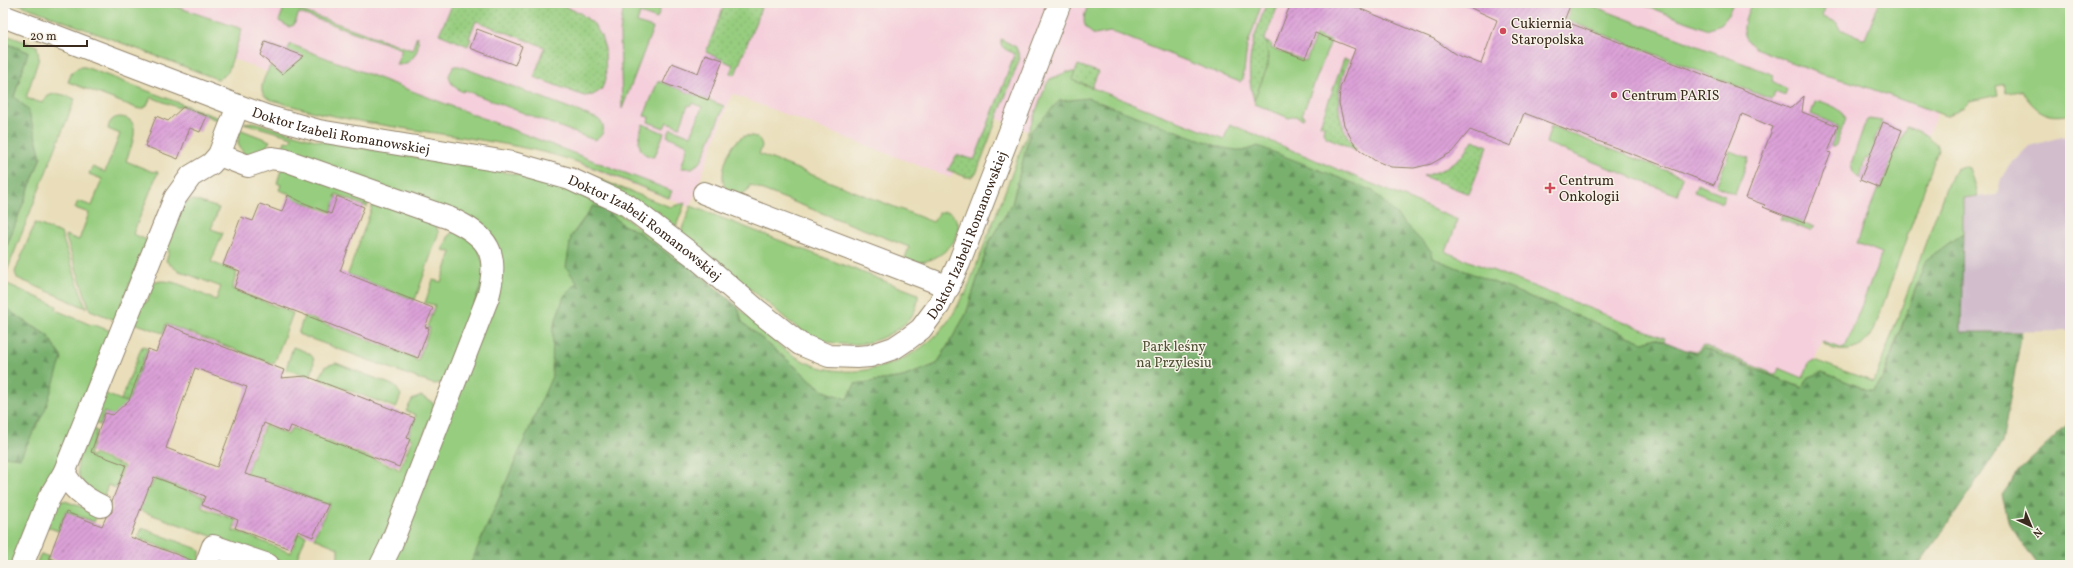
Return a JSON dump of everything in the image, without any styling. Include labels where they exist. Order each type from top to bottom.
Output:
[{"type":"street","name":"Doktor Izabeli Romanowskiej","points":[[3,16],[238,106],[294,125],[319,131],[513,163],[570,179],[627,205],[694,256],[800,344],[829,356],[843,357],[870,356],[894,348],[921,329],[939,305],[949,287],[1060,3]]},
{"type":"street","points":[[22,565],[49,498],[64,473],[175,198],[191,176],[211,164],[219,155],[238,106]]},
{"type":"street","points":[[219,155],[248,166],[271,158],[285,160],[449,218],[471,228],[483,240],[491,254],[493,272],[488,297],[390,547],[381,565]]},
{"type":"street","points":[[704,193],[949,287]]},
{"type":"street","points":[[64,473],[78,492],[101,506]]},
{"type":"street","points":[[206,565],[213,546],[268,565]]},
{"type":"shaded area","name":"Centrum Onkologii","points":[[86,3],[1940,3],[1943,96],[1851,348],[1841,348],[1822,342],[1803,388],[1696,354],[1656,338],[1643,342],[1432,258],[1028,131],[996,118],[973,174],[955,167],[951,178],[732,94],[690,207],[479,125],[365,109]]},
{"type":"shaded area","points":[[2070,135],[2070,331],[1961,332],[1963,198],[1997,195],[2001,179],[2008,167],[2029,146]]},
{"type":"green space","points":[[16,3],[165,3],[242,29],[228,72],[224,76],[217,79]]},
{"type":"green space","points":[[453,3],[556,3],[580,13],[594,24],[601,36],[605,49],[606,79],[601,90],[593,95],[584,96],[534,77],[545,47],[476,21],[469,38],[471,39],[468,46],[439,34]]},
{"type":"green space","points":[[624,3],[659,3],[660,10],[657,19],[640,13],[637,23],[653,28],[622,109],[620,33]]},
{"type":"green space","points":[[725,3],[763,3],[735,75],[730,73],[733,65],[706,52]]},
{"type":"green space","points":[[1089,3],[1262,3],[1247,47],[1243,79],[1240,82],[1118,34],[1110,32],[1095,35],[1087,29],[1084,21]]},
{"type":"green space","points":[[1267,3],[1279,3],[1264,41],[1267,42],[1268,65],[1254,100],[1251,87],[1250,62],[1254,39]]},
{"type":"green space","points":[[1573,3],[1585,3],[1774,75],[1772,81],[1787,89],[1785,96],[1775,92],[1771,99],[1566,20]]},
{"type":"green space","points":[[1638,3],[1733,3],[1727,17],[1721,24],[1706,29]]},
{"type":"green space","points":[[1751,3],[1812,3],[1825,8],[1822,17],[1836,22],[1840,29],[1865,39],[1879,3],[2070,3],[2070,114],[2054,116],[2042,112],[2031,103],[2022,91],[2006,93],[2004,84],[1996,86],[1998,95],[1970,101],[1964,107],[1946,116],[1858,84],[1821,74],[1755,48],[1749,43],[1744,32],[1744,27]]},
{"type":"green space","points":[[285,5],[412,50],[417,36],[417,52],[411,60],[401,65],[396,65],[402,49],[299,13],[294,25],[289,27],[279,21]]},
{"type":"green space","points":[[3,34],[37,46],[39,58],[26,98],[42,103],[53,94],[61,94],[75,99],[3,281],[3,256],[41,157],[28,109],[14,97],[28,52],[3,42]]},
{"type":"green space","points":[[1316,35],[1331,41],[1302,115],[1305,116],[1303,119],[1296,116],[1289,118],[1255,104],[1254,100],[1268,65],[1267,42],[1272,45],[1271,48],[1306,61]]},
{"type":"green space","points":[[1001,39],[1016,47],[1020,58],[976,174],[972,177],[966,177],[948,170],[956,156],[959,155],[974,160],[977,153],[1015,54],[1001,45]]},
{"type":"green space","points":[[3,42],[28,52],[14,97],[28,109],[41,157],[3,256]]},
{"type":"green space","points":[[290,44],[672,191],[669,198],[586,165],[534,150],[334,116],[269,99],[263,92],[262,84],[270,66],[282,74],[298,61],[299,55],[288,50]]},
{"type":"green space","points":[[1344,59],[1349,60],[1344,72],[1339,95],[1340,118],[1349,139],[1357,150],[1326,137],[1323,132],[1324,126],[1320,125]]},
{"type":"green space","points":[[1078,65],[1098,72],[1092,87],[1072,80]]},
{"type":"green space","points":[[454,66],[459,66],[598,119],[603,125],[602,134],[594,140],[464,90],[463,92],[455,87],[450,81],[449,75]]},
{"type":"green space","points":[[79,67],[85,67],[224,120],[224,123],[180,105],[179,108],[151,97],[146,107],[139,109],[68,82],[72,72]]},
{"type":"green space","points":[[1067,72],[1075,72],[1072,80],[1224,139],[1230,124],[1458,220],[1446,252],[1665,338],[1664,341],[1656,338],[1643,342],[1432,258],[1030,132],[1012,204],[989,242],[966,314],[937,364],[903,377],[855,384],[847,399],[824,391],[742,322],[738,307],[772,340],[792,354],[813,365],[835,370],[858,371],[881,367],[902,359],[921,347],[939,333],[953,315],[963,294],[965,295],[1046,85],[1050,79]]},
{"type":"green space","points":[[658,81],[724,106],[701,162],[692,168],[681,168],[688,145],[667,136],[671,128],[691,136],[702,107],[692,103],[690,106],[688,105],[680,127],[667,122],[664,128],[648,122],[649,117],[644,116]]},
{"type":"green space","name":"Park leśny na Przylesiu","points":[[1088,98],[1223,148],[1243,151],[1258,146],[1373,191],[1432,252],[1433,258],[1643,342],[1656,338],[1696,354],[1703,348],[1802,388],[1807,378],[1822,372],[1873,392],[1883,379],[1926,260],[1963,233],[1961,332],[2022,332],[2002,443],[1949,523],[1918,565],[470,565],[552,376],[553,328],[564,296],[577,283],[566,267],[571,237],[593,206],[605,209],[623,225],[637,231],[677,261],[688,264],[738,307],[742,322],[824,391],[847,399],[855,384],[903,377],[937,364],[966,314],[989,242],[1012,204],[1030,132],[1059,101]]},
{"type":"green space","points":[[1820,101],[1842,112],[1846,119],[1835,147],[1831,146],[1839,126],[1811,114],[1815,102]]},
{"type":"green space","points":[[119,117],[127,118],[132,122],[134,127],[133,141],[126,161],[153,172],[158,172],[133,234],[147,240],[115,320],[90,310],[65,235],[79,240],[89,213],[75,208],[78,201],[92,206],[102,179],[89,174],[92,167],[105,172],[120,134],[108,129],[108,127],[113,119]]},
{"type":"green space","points":[[1869,119],[1882,121],[1874,141],[1897,150],[1906,127],[1930,137],[1938,150],[1874,330],[1862,345],[1857,348],[1841,350],[1830,348],[1822,342],[1845,348],[1882,253],[1857,243],[1878,188],[1881,189],[1889,167],[1865,158],[1860,179],[1853,173],[1851,164],[1864,126]]},
{"type":"green space","points":[[253,122],[315,140],[515,174],[563,187],[622,216],[688,264],[677,261],[637,231],[623,225],[605,209],[593,206],[571,236],[570,247],[609,263],[473,565],[391,565],[495,244],[282,150],[285,141],[290,142],[292,137],[244,123]]},
{"type":"green space","points":[[643,124],[664,133],[655,156],[652,157],[643,152],[640,148],[639,139]]},
{"type":"green space","points":[[1551,126],[1683,177],[1677,195],[1546,143]]},
{"type":"green space","points":[[239,129],[270,141],[263,152],[259,155],[244,154],[238,144]]},
{"type":"green space","points":[[745,136],[754,136],[760,140],[762,146],[759,154],[933,222],[940,212],[949,212],[955,218],[958,225],[956,238],[952,245],[932,259],[927,261],[911,262],[905,258],[909,247],[750,185],[748,190],[741,195],[731,194],[726,189],[723,180],[726,159],[731,149]]},
{"type":"green space","points":[[1473,140],[1488,146],[1469,194],[1423,176],[1431,174],[1452,164],[1464,153]]},
{"type":"green space","points":[[1730,151],[1749,158],[1735,194],[1716,186]]},
{"type":"green space","points":[[1963,166],[1969,168],[1978,196],[1963,198],[1963,233],[1926,260],[1882,379],[1873,392],[1822,372],[1803,388],[1703,348],[1696,354],[1686,350],[1696,352],[1703,345],[1776,375],[1779,368],[1803,378],[1809,363],[1814,360],[1874,382],[1947,185],[1956,169]]},
{"type":"green space","points":[[285,168],[370,198],[367,207],[336,194],[335,197],[337,197],[331,212],[289,197],[290,194],[279,190],[281,185],[277,183],[281,170]]},
{"type":"green space","points":[[586,174],[670,207],[685,203],[675,229]]},
{"type":"green space","points":[[1697,184],[1725,195],[1723,203],[1694,192]]},
{"type":"green space","points":[[375,199],[435,223],[438,235],[415,300],[348,274]]},
{"type":"green space","points":[[193,200],[219,208],[211,229],[223,233],[211,262],[237,272],[232,289],[293,313],[274,364],[166,324],[163,333],[134,323],[142,303],[147,302],[154,283],[161,281],[168,281],[185,286],[216,300],[221,287],[177,270],[166,261],[169,251],[165,243],[183,204]]},
{"type":"green space","points":[[691,206],[918,294],[918,300],[914,312],[911,317],[898,329],[874,341],[844,344],[824,341],[814,337],[790,322],[680,234]]},
{"type":"green space","points":[[1782,215],[1815,227],[1810,231],[1780,219]]},
{"type":"green space","points":[[35,223],[61,233],[86,308],[17,278],[15,272]]},
{"type":"green space","points":[[455,231],[477,244],[486,273],[443,383],[433,384],[298,334],[304,316],[415,358],[415,360],[418,361],[430,328],[427,327],[435,305],[425,303],[433,280],[441,282],[451,252],[443,250],[449,235]]},
{"type":"green space","points":[[3,282],[57,306],[56,310],[91,325],[92,324],[111,331],[16,565],[3,565],[3,456],[20,457],[48,336],[14,314],[3,303]]},
{"type":"green space","points":[[3,303],[14,314],[48,336],[62,358],[45,410],[20,458],[3,456]]},
{"type":"green space","points":[[142,346],[146,347],[147,350],[128,402],[121,400]]},
{"type":"green space","points":[[293,347],[305,351],[312,356],[314,363],[311,375],[308,377],[286,369]]},
{"type":"green space","points":[[336,363],[395,386],[401,395],[396,408],[319,379],[326,366]]},
{"type":"green space","points":[[103,393],[126,402],[135,425],[104,412],[100,425],[92,422]]},
{"type":"green space","points":[[421,396],[432,402],[435,406],[373,565],[338,565],[338,548],[314,538],[330,503],[326,504],[267,481],[265,478],[264,481],[245,476],[265,425],[288,435],[292,428],[397,468],[399,471],[412,439],[408,437],[416,415],[406,411],[412,400]]},
{"type":"green space","points":[[2070,422],[2070,565],[2038,565],[2009,524],[2002,495],[2021,468]]},
{"type":"green space","points":[[90,428],[97,431],[89,455],[92,456],[93,454],[124,466],[116,488],[108,485],[103,498],[83,483],[78,474],[78,461]]},
{"type":"green space","points":[[155,478],[204,497],[201,507],[236,520],[233,532],[237,531],[291,553],[298,533],[306,536],[295,563],[289,564],[125,505],[147,487],[150,489]]},
{"type":"green space","points":[[59,501],[65,501],[98,513],[94,522],[66,511],[58,531],[45,526]]},
{"type":"green space","points":[[142,528],[198,549],[200,551],[200,565],[182,565],[185,556],[138,538]]},
{"type":"green space","points":[[41,554],[49,557],[47,560],[61,565],[36,565]]},
{"type":"building","name":"Centrum PARIS","points":[[1291,3],[1346,3],[1434,39],[1455,54],[1481,64],[1497,20],[1460,3],[1571,3],[1564,21],[1791,108],[1804,96],[1802,112],[1838,126],[1828,152],[1831,153],[1804,223],[1763,207],[1765,205],[1746,198],[1773,127],[1742,114],[1714,185],[1524,113],[1511,146],[1470,130],[1452,152],[1431,164],[1414,168],[1391,167],[1374,160],[1360,150],[1352,140],[1344,125],[1339,103],[1340,88],[1355,49],[1315,33],[1305,59],[1274,47]]},
{"type":"building","points":[[477,29],[522,46],[515,65],[470,48]]},
{"type":"building","points":[[265,42],[304,56],[282,74],[260,55]]},
{"type":"building","points":[[705,54],[723,60],[708,100],[663,83],[672,63],[698,73]]},
{"type":"building","points":[[183,107],[207,116],[200,132],[190,128],[178,159],[145,146],[156,116],[168,121]]},
{"type":"building","points":[[1883,122],[1902,130],[1880,188],[1860,180]]},
{"type":"building","points":[[288,195],[331,214],[337,196],[364,207],[340,271],[433,308],[425,327],[429,328],[418,358],[234,288],[240,271],[223,265],[241,217],[253,221],[260,204],[282,212]]},
{"type":"building","points":[[167,325],[284,370],[281,378],[306,376],[415,418],[407,438],[410,439],[399,467],[291,426],[288,433],[264,423],[245,474],[267,480],[266,482],[328,505],[313,537],[298,531],[291,549],[235,528],[238,520],[202,505],[205,496],[154,477],[130,537],[194,561],[194,565],[66,565],[49,558],[66,512],[102,526],[106,517],[112,512],[112,501],[126,465],[91,452],[105,413],[113,415],[129,400],[148,349],[156,352]],"holes":[[[195,368],[247,387],[217,467],[166,448]]]},
{"type":"place","name":"Cukiernia Staropolska","points":[[1503,31]]},
{"type":"place","name":"Centrum PARIS","points":[[1614,95]]},
{"type":"place","name":"Centrum Onkologii","points":[[1550,188]]}]
